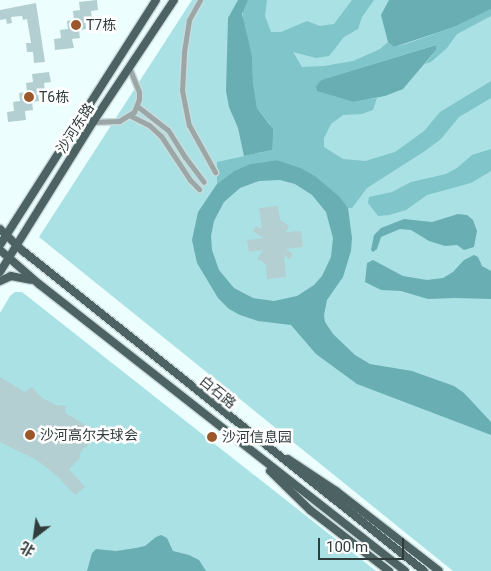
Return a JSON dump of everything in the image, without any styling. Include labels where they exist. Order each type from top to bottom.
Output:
[{"type":"main road","name":"沙河东路","points":[[0,245],[3,232],[156,0]]},
{"type":"main road","name":"沙河东路","points":[[0,272],[93,122],[174,0]]},
{"type":"main road","name":"白石路","points":[[3,232],[15,245],[257,440],[424,571]]},
{"type":"main road","name":"白石路","points":[[0,250],[39,284],[405,571]]},
{"type":"main road","points":[[0,281],[6,277],[17,276],[39,284]]},
{"type":"main road","points":[[257,440],[336,491],[439,571]]},
{"type":"main road","points":[[249,450],[310,510],[389,571]]},
{"type":"street","points":[[200,0],[189,20],[184,53],[182,90],[188,125],[215,172]]},
{"type":"street","points":[[93,122],[120,121],[131,116],[137,106],[138,87],[129,67]]},
{"type":"street","points":[[137,106],[168,130],[204,182]]},
{"type":"street","points":[[131,116],[149,125],[161,136],[190,180],[199,189]]},
{"type":"shaded area","points":[[192,0],[491,0],[491,571],[453,571],[39,237]]},
{"type":"shaded area","points":[[238,0],[248,0],[242,14],[252,56],[253,83],[257,108],[273,129],[272,150],[244,156],[238,128],[229,107],[226,91],[228,18]]},
{"type":"shaded area","points":[[248,0],[267,0],[265,16],[271,32],[281,32],[307,21],[320,26],[334,24],[352,0],[374,0],[362,17],[358,29],[344,37],[329,56],[316,58],[293,52],[302,67],[324,66],[353,61],[380,49],[388,42],[394,47],[406,44],[454,27],[491,9],[491,16],[457,34],[447,48],[431,62],[425,64],[436,50],[435,45],[321,80],[316,86],[324,93],[353,102],[377,98],[373,110],[362,114],[343,115],[331,124],[324,138],[324,147],[343,159],[365,161],[395,152],[424,131],[440,112],[491,81],[491,98],[459,117],[441,139],[425,151],[367,188],[352,208],[348,208],[340,197],[315,176],[301,168],[277,160],[250,164],[234,171],[217,184],[217,162],[272,150],[270,124],[257,108],[253,83],[252,56],[243,22],[243,8]]},
{"type":"shaded area","points":[[389,0],[491,0],[491,9],[454,27],[394,47],[388,42],[381,15]]},
{"type":"shaded area","points":[[436,45],[436,50],[403,89],[385,96],[353,102],[317,91],[316,86],[321,80]]},
{"type":"shaded area","points":[[491,149],[491,171],[471,183],[427,195],[406,210],[389,215],[378,216],[368,203],[369,197],[392,192],[411,182],[446,174],[457,168],[472,155]]},
{"type":"shaded area","points":[[277,160],[301,168],[315,176],[340,197],[348,208],[352,238],[351,251],[343,277],[327,300],[324,315],[325,322],[333,334],[355,355],[370,364],[412,371],[454,386],[464,393],[491,422],[491,435],[357,384],[316,354],[291,325],[258,321],[240,315],[229,309],[218,298],[197,263],[192,240],[198,212],[217,184],[234,171],[250,164]],"holes":[[[280,180],[295,184],[312,195],[326,212],[333,238],[331,257],[322,276],[314,285],[297,296],[274,301],[253,298],[234,288],[219,270],[212,250],[211,236],[214,221],[224,202],[240,188],[259,181]]]},
{"type":"shaded area","points":[[458,214],[467,215],[473,220],[477,231],[474,247],[464,250],[457,245],[445,246],[429,241],[411,230],[400,229],[381,237],[377,249],[373,252],[371,250],[374,235],[381,228],[404,219],[432,222]]},
{"type":"shaded area","points":[[474,255],[478,257],[482,266],[491,271],[491,299],[428,299],[401,291],[381,290],[365,282],[367,263],[373,260],[403,276],[427,280],[443,278],[453,272],[464,260]]},
{"type":"shaded area","name":"沙河高尔夫球会","points":[[15,292],[22,292],[376,571],[0,571],[0,313],[10,296]]},
{"type":"shaded area","points":[[161,535],[167,538],[173,551],[199,560],[206,571],[87,571],[92,553],[96,549],[116,551],[136,548],[145,546]]},
{"type":"building","name":"T7栋","points":[[97,0],[98,10],[91,11],[92,20],[85,20],[86,29],[79,30],[80,38],[72,39],[74,48],[55,50],[54,39],[61,38],[60,30],[68,29],[67,21],[74,20],[73,11],[80,10],[79,2]]},
{"type":"building","points":[[36,3],[45,62],[34,63],[33,52],[27,52],[26,43],[31,43],[27,19],[23,20],[22,16],[11,17],[12,23],[7,24],[6,19],[0,20],[0,10]]},
{"type":"building","name":"T6栋","points":[[49,72],[51,82],[44,83],[45,92],[38,93],[39,101],[32,102],[33,110],[25,111],[26,120],[8,122],[7,112],[14,111],[13,102],[20,101],[19,93],[27,92],[26,83],[33,82],[32,74]]},
{"type":"building","points":[[278,206],[280,220],[289,226],[286,232],[301,231],[303,247],[286,249],[293,254],[289,259],[284,255],[286,277],[267,279],[266,264],[257,259],[263,250],[249,252],[247,240],[264,238],[253,231],[256,226],[262,229],[259,208]]},
{"type":"building","name":"沙河高尔夫球会","points":[[0,377],[25,392],[32,387],[42,398],[56,405],[66,406],[65,413],[96,431],[86,448],[84,447],[79,455],[81,457],[69,469],[85,487],[75,495],[58,477],[37,460],[0,442]]},
{"type":"place","name":"T7栋","points":[[76,25]]},
{"type":"place","name":"T6栋","points":[[29,97]]},
{"type":"place","name":"沙河高尔夫球会","points":[[30,435]]},
{"type":"place","name":"沙河信息园","points":[[212,437]]}]
